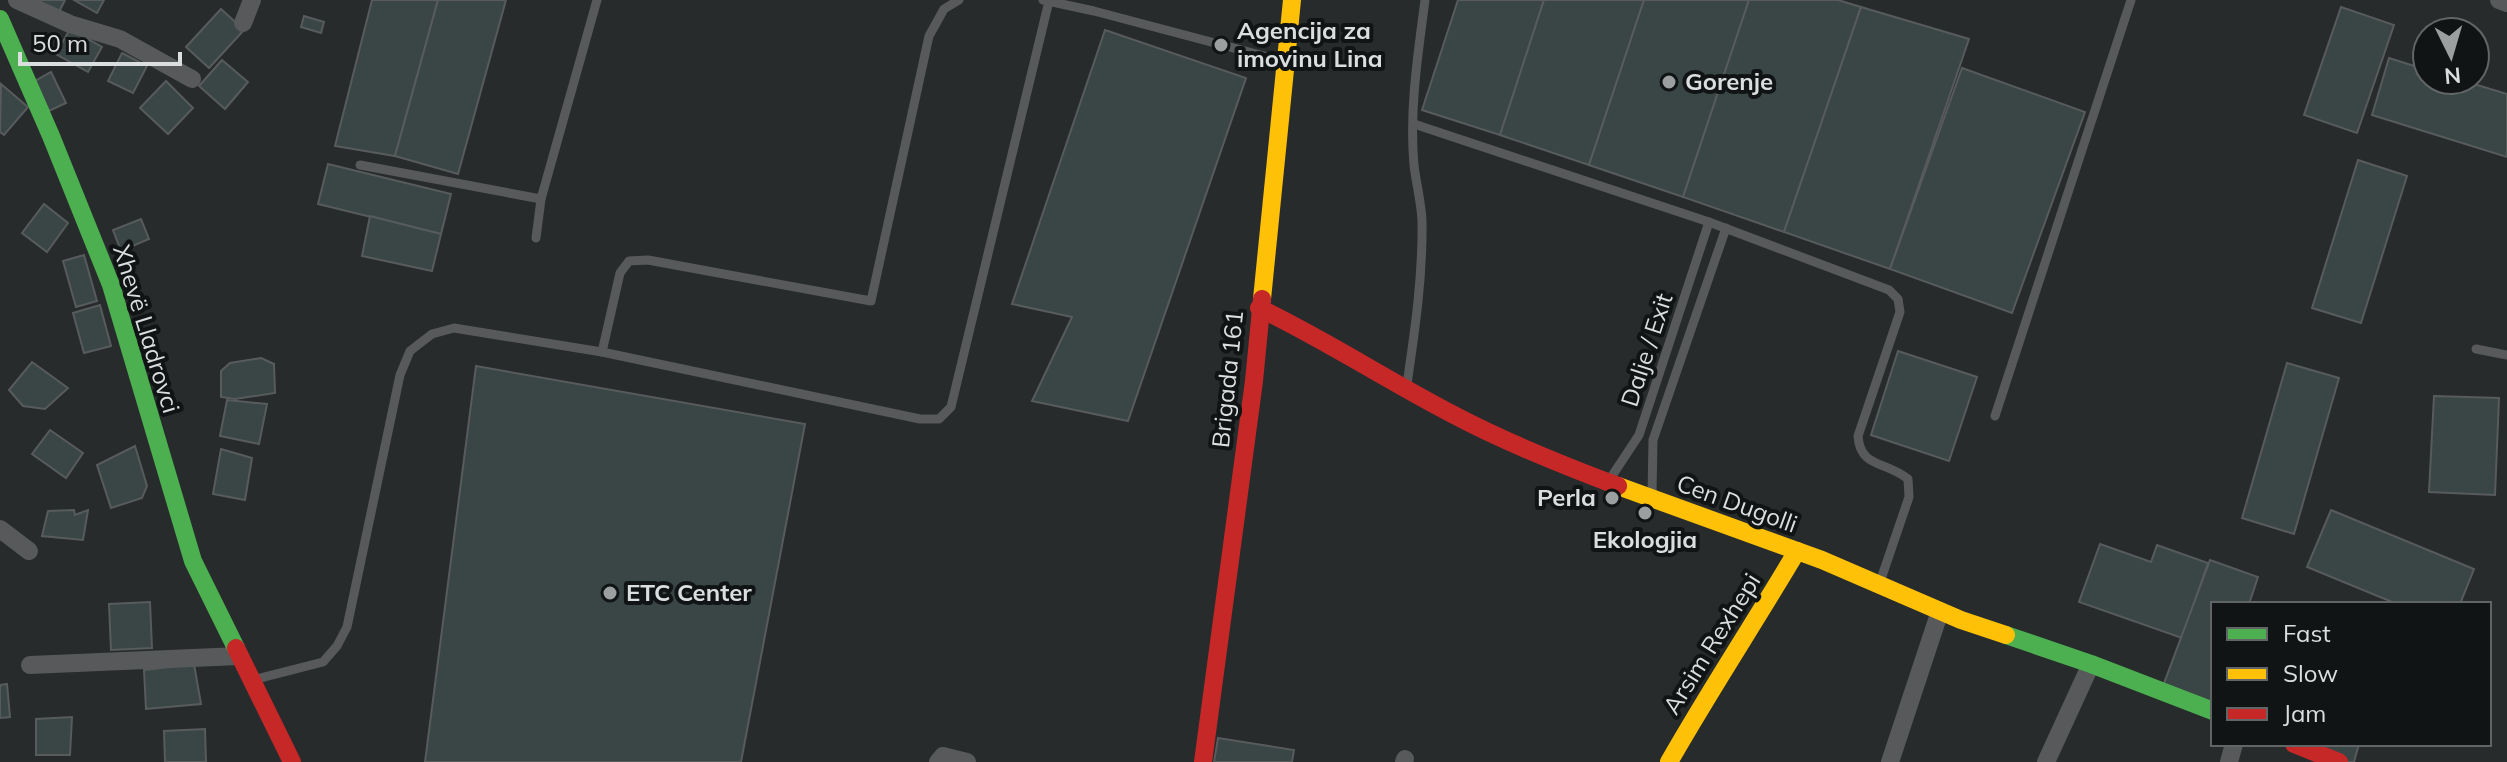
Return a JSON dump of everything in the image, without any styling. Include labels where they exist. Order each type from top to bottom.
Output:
[{"type":"street","points":[[17,0],[70,24],[120,39],[192,79]]},
{"type":"street","points":[[243,23],[252,0]]},
{"type":"street","name":"Brigada 161","points":[[1203,762],[1254,381],[1292,0]]},
{"type":"street","points":[[2499,0],[2507,3]]},
{"type":"street","name":"Xhevë Lladrovci","points":[[0,19],[111,285],[193,561],[292,762]]},
{"type":"street","name":"Cen Dugolli","points":[[1259,308],[1301,328],[1455,416],[1556,463],[1797,551],[1940,611],[2211,710]]},
{"type":"street","points":[[0,529],[29,551]]},
{"type":"street","name":"Arsim Rexhepi","points":[[1669,762],[1708,693],[1755,623],[1797,551]]},
{"type":"street","points":[[1890,762],[1940,611]]},
{"type":"street","points":[[30,665],[239,656]]},
{"type":"street","points":[[2046,762],[2091,664]]},
{"type":"street","points":[[2299,746],[2339,762]]},
{"type":"street","points":[[938,762],[943,756],[967,762]]},
{"type":"lane","points":[[536,238],[541,199],[597,0]]},
{"type":"lane","points":[[602,352],[620,273],[629,261],[648,260],[871,301],[929,36],[944,9],[959,0]]},
{"type":"lane","points":[[1407,388],[1420,277],[1422,217],[1414,163],[1414,124],[1425,0]]},
{"type":"lane","points":[[1995,416],[2131,0]]},
{"type":"lane","points":[[251,680],[323,662],[337,646],[347,627],[400,375],[410,351],[432,334],[454,328],[602,352],[920,419],[939,419],[951,407],[1046,1],[1285,62]]},
{"type":"lane","points":[[1414,124],[1709,222],[1889,290],[1898,299],[1900,312],[1858,436],[1859,450],[1864,458],[1896,469],[1908,479],[1909,497],[1879,585]]},
{"type":"lane","points":[[360,165],[541,199]]},
{"type":"lane","name":"Dalje / Exit","points":[[1607,483],[1639,435],[1709,222]]},
{"type":"lane","points":[[1652,498],[1653,440],[1726,228]]},
{"type":"lane","points":[[2476,349],[2507,355]]},
{"type":"building","points":[[32,0],[65,0],[59,12]]},
{"type":"building","points":[[74,0],[104,0],[97,13]]},
{"type":"building","points":[[372,0],[438,0],[395,156],[335,146]]},
{"type":"building","points":[[438,0],[506,0],[458,174],[395,156]]},
{"type":"building","points":[[1458,0],[1544,0],[1500,135],[1422,110]]},
{"type":"building","points":[[1544,0],[1644,0],[1589,165],[1500,135]]},
{"type":"building","name":"Gorenje","points":[[1644,0],[1749,0],[1683,197],[1589,165]]},
{"type":"building","points":[[1749,0],[1838,0],[1861,7],[1784,232],[1683,197]]},
{"type":"building","points":[[1861,7],[1969,39],[1890,269],[1784,232]]},
{"type":"building","points":[[2341,7],[2394,25],[2357,133],[2304,115]]},
{"type":"building","points":[[221,9],[244,30],[209,68],[186,47]]},
{"type":"building","points":[[304,16],[324,22],[321,33],[301,27]]},
{"type":"building","points":[[70,29],[102,47],[88,72],[56,54]]},
{"type":"building","points":[[1105,30],[1246,78],[1128,421],[1032,401],[1072,317],[1012,304]]},
{"type":"building","points":[[122,53],[147,66],[133,93],[108,81]]},
{"type":"building","points":[[2389,58],[2411,65],[2411,96],[2491,96],[2491,89],[2507,94],[2507,157],[2372,115]]},
{"type":"building","points":[[222,60],[248,82],[225,109],[199,86]]},
{"type":"building","points":[[1962,68],[2085,112],[2012,313],[1890,269]]},
{"type":"building","points":[[51,72],[66,103],[49,111],[35,81]]},
{"type":"building","points":[[166,81],[193,108],[168,134],[140,108]]},
{"type":"building","points":[[1,84],[28,107],[4,135],[0,132]]},
{"type":"building","points":[[2358,160],[2407,176],[2361,323],[2312,308]]},
{"type":"building","points":[[328,164],[451,194],[441,234],[318,204]]},
{"type":"building","points":[[44,204],[68,223],[47,252],[22,233]]},
{"type":"building","points":[[370,216],[441,234],[432,271],[362,256]]},
{"type":"building","points":[[141,219],[149,239],[121,251],[113,230]]},
{"type":"building","points":[[84,255],[97,301],[76,307],[63,261]]},
{"type":"building","points":[[100,305],[111,346],[84,353],[73,313]]},
{"type":"building","points":[[1898,351],[1977,377],[1949,461],[1871,435]]},
{"type":"building","points":[[261,358],[274,364],[275,393],[235,399],[221,397],[221,371],[230,363]]},
{"type":"building","points":[[32,362],[68,388],[45,409],[23,406],[9,390]]},
{"type":"building","points":[[2287,363],[2339,378],[2294,534],[2242,518]]},
{"type":"building","name":"ETC Center","points":[[476,366],[805,424],[741,762],[425,762]]},
{"type":"building","points":[[2434,396],[2499,398],[2495,495],[2429,492]]},
{"type":"building","points":[[227,400],[267,404],[259,444],[220,436]]},
{"type":"building","points":[[50,430],[83,453],[66,478],[32,454]]},
{"type":"building","points":[[135,446],[147,486],[142,498],[111,508],[97,465]]},
{"type":"building","points":[[221,449],[252,458],[245,500],[213,494]]},
{"type":"building","points":[[74,510],[75,515],[88,510],[83,540],[42,536],[48,511]]},
{"type":"building","points":[[2331,510],[2474,569],[2461,602],[2392,602],[2307,567]]},
{"type":"building","points":[[2100,544],[2151,562],[2157,545],[2208,563],[2182,638],[2079,602]]},
{"type":"building","points":[[2210,560],[2258,577],[2250,602],[2211,602],[2211,706],[2163,686]]},
{"type":"building","points":[[150,602],[152,648],[111,650],[109,604]]},
{"type":"building","points":[[194,664],[201,704],[146,709],[144,670]]},
{"type":"building","points":[[7,684],[10,717],[0,718],[0,685]]},
{"type":"building","points":[[72,717],[70,755],[36,755],[36,719]]},
{"type":"building","points":[[205,729],[206,762],[165,762],[164,731]]},
{"type":"building","points":[[1218,738],[1294,750],[1292,762],[1214,762]]},
{"type":"building","points":[[2307,746],[2358,746],[2354,762],[2345,762]]},
{"type":"traffic: fast","points":[[0,19],[111,285],[193,561],[236,648]]},
{"type":"traffic: fast","points":[[2006,635],[2211,710]]},
{"type":"traffic: slow","points":[[1262,299],[1292,0]]},
{"type":"traffic: slow","points":[[1618,486],[1822,560],[1961,620],[2006,635]]},
{"type":"traffic: slow","points":[[1669,762],[1797,551]]},
{"type":"traffic: jam","points":[[1203,762],[1254,381],[1262,299]]},
{"type":"traffic: jam","points":[[1259,308],[1474,425],[1618,486]]},
{"type":"traffic: jam","points":[[236,648],[292,762]]},
{"type":"traffic: jam","points":[[2299,746],[2339,762]]},
{"type":"place","name":"Agencija za imovinu Lina","points":[[1221,45]]},
{"type":"place","name":"Gorenje","points":[[1669,82]]},
{"type":"place","name":"Perla","points":[[1612,498]]},
{"type":"place","name":"Ekologjia","points":[[1645,513]]},
{"type":"place","name":"ETC Center","points":[[610,593]]}]
